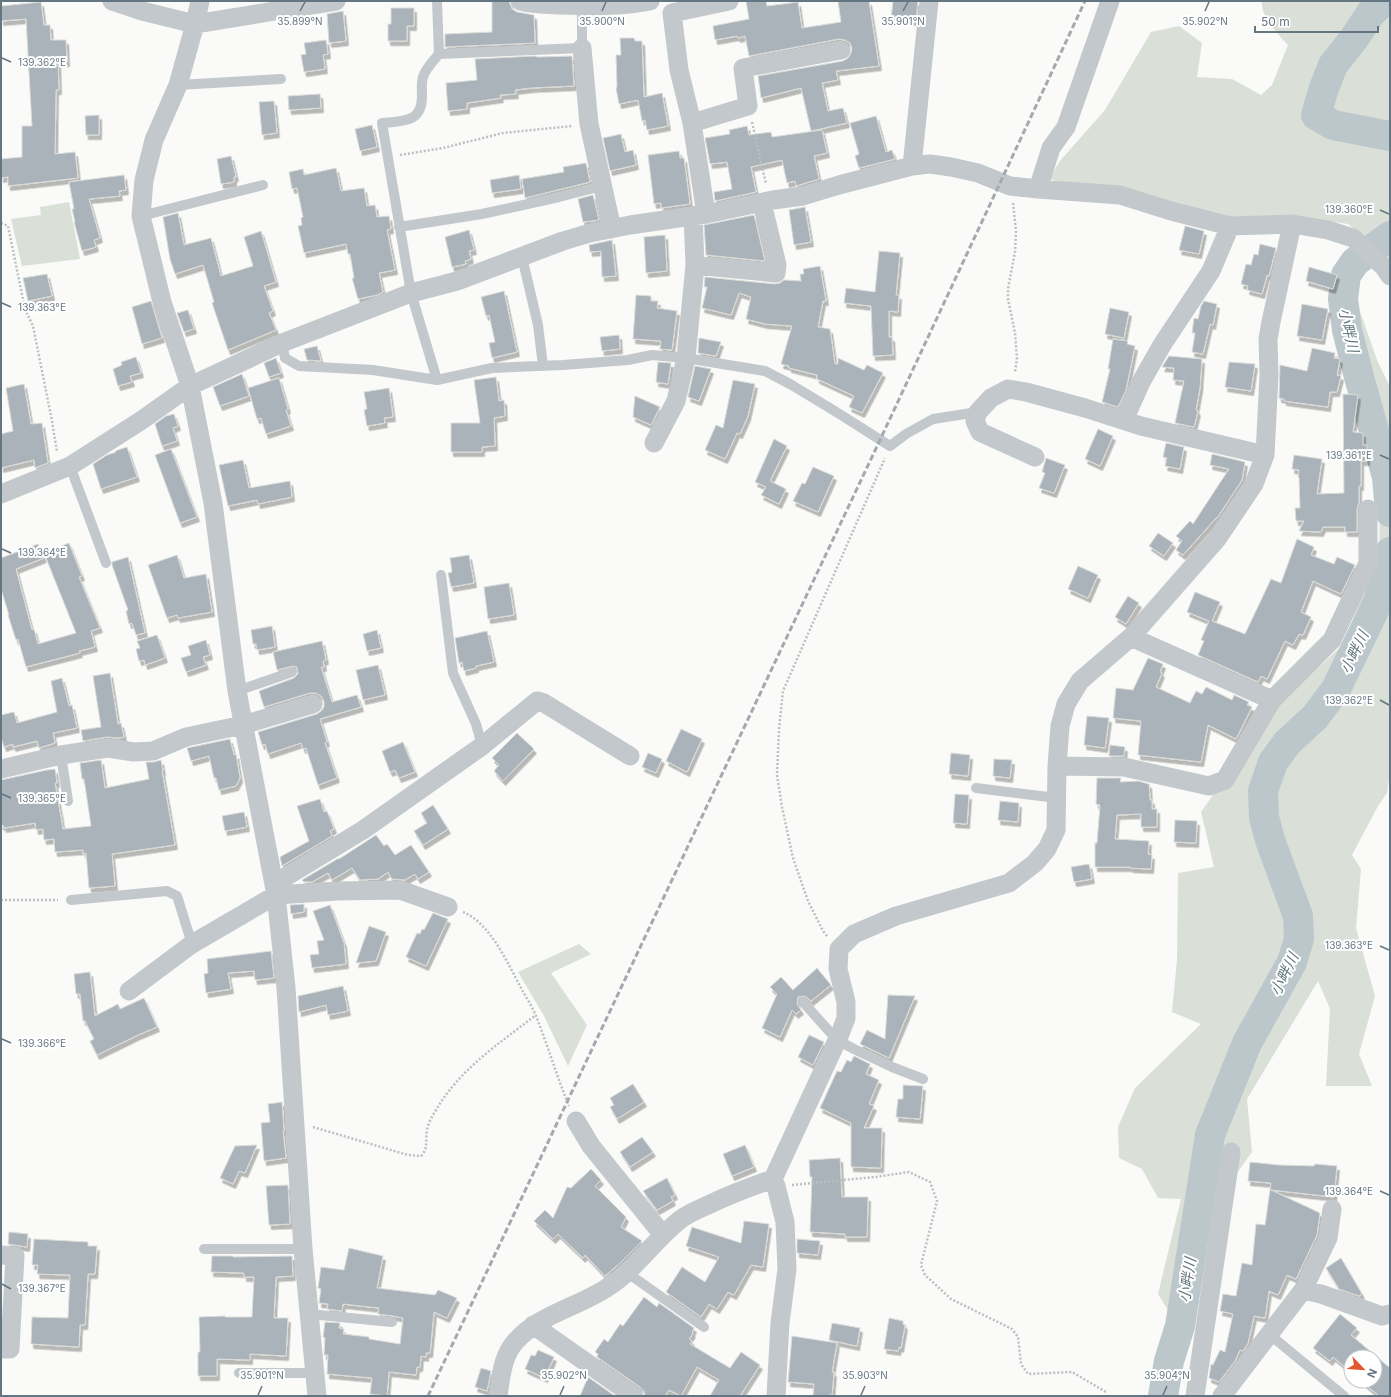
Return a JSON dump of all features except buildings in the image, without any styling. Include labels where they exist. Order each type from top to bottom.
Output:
[{"type":"street","points":[[112,1],[142,11],[195,24],[312,3],[336,1]]},
{"type":"street","points":[[200,1],[178,85],[154,140],[144,180],[141,216],[162,302],[190,386],[213,503],[237,691],[275,889],[286,988],[303,1249],[317,1396]]},
{"type":"street","points":[[520,1],[530,4],[582,6],[633,4],[650,1]]},
{"type":"street","points":[[654,443],[676,401],[686,358],[699,215],[692,123],[678,70],[671,7],[729,1]]},
{"type":"street","points":[[912,166],[929,1]]},
{"type":"street","points":[[1038,189],[1051,148],[1066,127],[1110,1]]},
{"type":"street","points":[[582,48],[589,124],[612,229]]},
{"type":"street","points":[[692,123],[748,106],[743,68],[841,50]]},
{"type":"street","points":[[1,494],[65,468],[142,420],[190,386],[282,343],[411,293],[457,281],[563,241],[590,233],[699,215],[767,196],[803,196],[912,166],[930,164],[951,167],[978,173],[1010,186],[1120,195],[1171,211],[1230,226],[1292,224],[1328,230],[1353,238],[1384,267],[1390,276]]},
{"type":"street","points":[[695,265],[776,273],[777,265],[767,196]]},
{"type":"street","points":[[776,1396],[780,1323],[787,1270],[785,1222],[774,1183],[846,1018],[846,1002],[838,969],[839,949],[854,934],[896,916],[1009,882],[1034,863],[1047,849],[1056,830],[1057,766],[1060,726],[1066,704],[1080,682],[1131,637],[1217,539],[1254,484],[1265,455],[1270,375],[1268,339],[1292,224]]},
{"type":"street","points":[[1124,420],[1141,382],[1162,345],[1211,271],[1230,226]]},
{"type":"street","points":[[1035,457],[980,432],[975,421],[978,412],[991,398],[1008,390],[1026,392],[1071,404],[1141,426],[1265,455]]},
{"type":"street","points":[[1057,766],[1124,767],[1209,786],[1225,780],[1272,700],[1332,640],[1368,563],[1368,509]]},
{"type":"street","points":[[1131,637],[1272,700]]},
{"type":"street","points":[[129,991],[192,944],[363,830],[482,746],[537,701],[544,703],[630,756]]},
{"type":"street","points":[[1,769],[61,755],[108,748],[134,752],[154,751],[186,737],[243,726],[313,704]]},
{"type":"street","points":[[275,889],[400,890],[448,907]]},
{"type":"street","points":[[576,1121],[591,1146],[663,1235]]},
{"type":"street","points":[[1194,1396],[1231,1152]]},
{"type":"street","points":[[498,1396],[503,1366],[507,1353],[516,1341],[533,1325],[607,1288],[626,1272],[682,1218],[695,1210],[752,1186],[774,1183]]},
{"type":"street","points":[[1222,1396],[1303,1290],[1328,1238],[1332,1209]]},
{"type":"street","points":[[1,1255],[15,1256],[10,1349],[1,1349]]},
{"type":"street","points":[[1303,1290],[1321,1294],[1382,1316],[1390,1314]]},
{"type":"street","points":[[533,1325],[634,1396]]},
{"type":"lane","points":[[437,1],[439,54],[428,67],[422,78],[422,105],[417,115],[406,121],[382,123],[411,293],[437,380]]},
{"type":"lane","points":[[439,54],[582,48],[582,6]]},
{"type":"lane","points":[[178,85],[281,79]]},
{"type":"lane","points":[[141,216],[263,185]]},
{"type":"lane","points":[[399,227],[482,214],[602,186]]},
{"type":"lane","points":[[522,257],[538,325],[543,366]]},
{"type":"lane","points":[[282,343],[285,358],[299,366],[373,370],[437,380],[492,368],[628,360],[652,354],[765,371],[790,384],[890,446],[919,425],[933,418],[978,412]]},
{"type":"lane","points":[[65,468],[106,563]]},
{"type":"lane","points":[[441,575],[453,673],[476,724],[482,746]]},
{"type":"lane","points":[[237,691],[292,672]]},
{"type":"lane","points":[[61,755],[68,801]]},
{"type":"lane","points":[[976,788],[1057,798]]},
{"type":"lane","points":[[71,900],[167,891],[177,896],[192,944]]},
{"type":"lane","points":[[803,1002],[837,1040],[892,1067],[923,1079]]},
{"type":"lane","points":[[204,1249],[303,1249]]},
{"type":"lane","points":[[626,1272],[704,1327]]},
{"type":"lane","points":[[309,1314],[392,1322]]},
{"type":"lane","points":[[1269,1334],[1344,1396]]},
{"type":"lane","points":[[239,1373],[315,1373]]},
{"type":"path","points":[[748,106],[767,196]]},
{"type":"path","points":[[387,157],[443,148],[504,134],[589,124]]},
{"type":"path","points":[[1008,390],[1015,372],[1017,359],[1016,333],[1008,299],[1008,289],[1015,252],[1016,231],[1010,186]]},
{"type":"path","points":[[1,222],[8,226],[25,309],[33,326],[52,421],[65,468]]},
{"type":"path","points":[[839,949],[823,931],[808,902],[793,858],[777,775],[783,691],[890,446]]},
{"type":"path","points":[[1,900],[71,900]]},
{"type":"path","points":[[448,907],[472,916],[485,929],[509,965],[536,1015],[576,1121]]},
{"type":"path","points":[[295,1122],[408,1155],[421,1156],[426,1150],[427,1128],[438,1106],[453,1084],[480,1058],[536,1015]]},
{"type":"path","points":[[774,1183],[875,1177],[909,1172],[930,1182],[937,1201],[921,1265],[925,1275],[950,1299],[1012,1329],[1018,1337],[1021,1364],[1028,1374],[1072,1372],[1106,1392]]},
{"type":"shaded area","points":[[1262,1],[1390,1],[1390,259],[1348,224],[1292,216],[1228,221],[1077,183],[1049,180],[1059,162],[1105,110],[1151,32],[1179,26],[1202,43],[1197,77],[1232,79],[1261,95],[1272,85],[1288,45],[1267,19],[1262,7]]},
{"type":"shaded area","points":[[69,202],[80,259],[22,266],[11,219],[41,215],[40,207]]},
{"type":"shaded area","points":[[1355,297],[1377,360],[1390,387],[1390,771],[1387,793],[1378,806],[1352,855],[1361,869],[1356,928],[1375,996],[1359,1054],[1372,1086],[1326,1086],[1330,1009],[1318,981],[1247,1099],[1252,1152],[1209,1213],[1186,1339],[1158,1294],[1181,1199],[1158,1198],[1142,1169],[1119,1158],[1118,1127],[1135,1088],[1201,1024],[1172,1012],[1177,960],[1178,873],[1214,867],[1201,812],[1277,704],[1342,646],[1379,559],[1380,494],[1377,419],[1359,352]]},
{"type":"shaded area","points":[[579,944],[591,954],[551,973],[587,1025],[568,1066],[544,1016],[518,972]]},
{"type":"waterway","name":"小畔川","points":[[1384,1],[1371,13],[1353,40],[1333,65],[1316,115],[1333,125],[1390,136]]},
{"type":"waterway","name":"小畔川","points":[[1390,236],[1355,262],[1346,275],[1343,299],[1347,330],[1387,477],[1390,512]]},
{"type":"waterway","name":"小畔川","points":[[1163,1396],[1169,1361],[1180,1326],[1210,1135],[1247,1043],[1292,962],[1299,939],[1298,916],[1270,840],[1264,817],[1263,791],[1273,762],[1287,743],[1315,717],[1336,689],[1379,600],[1390,552]]},
{"type":"railway","points":[[428,1396],[880,440],[1085,1]]}]
